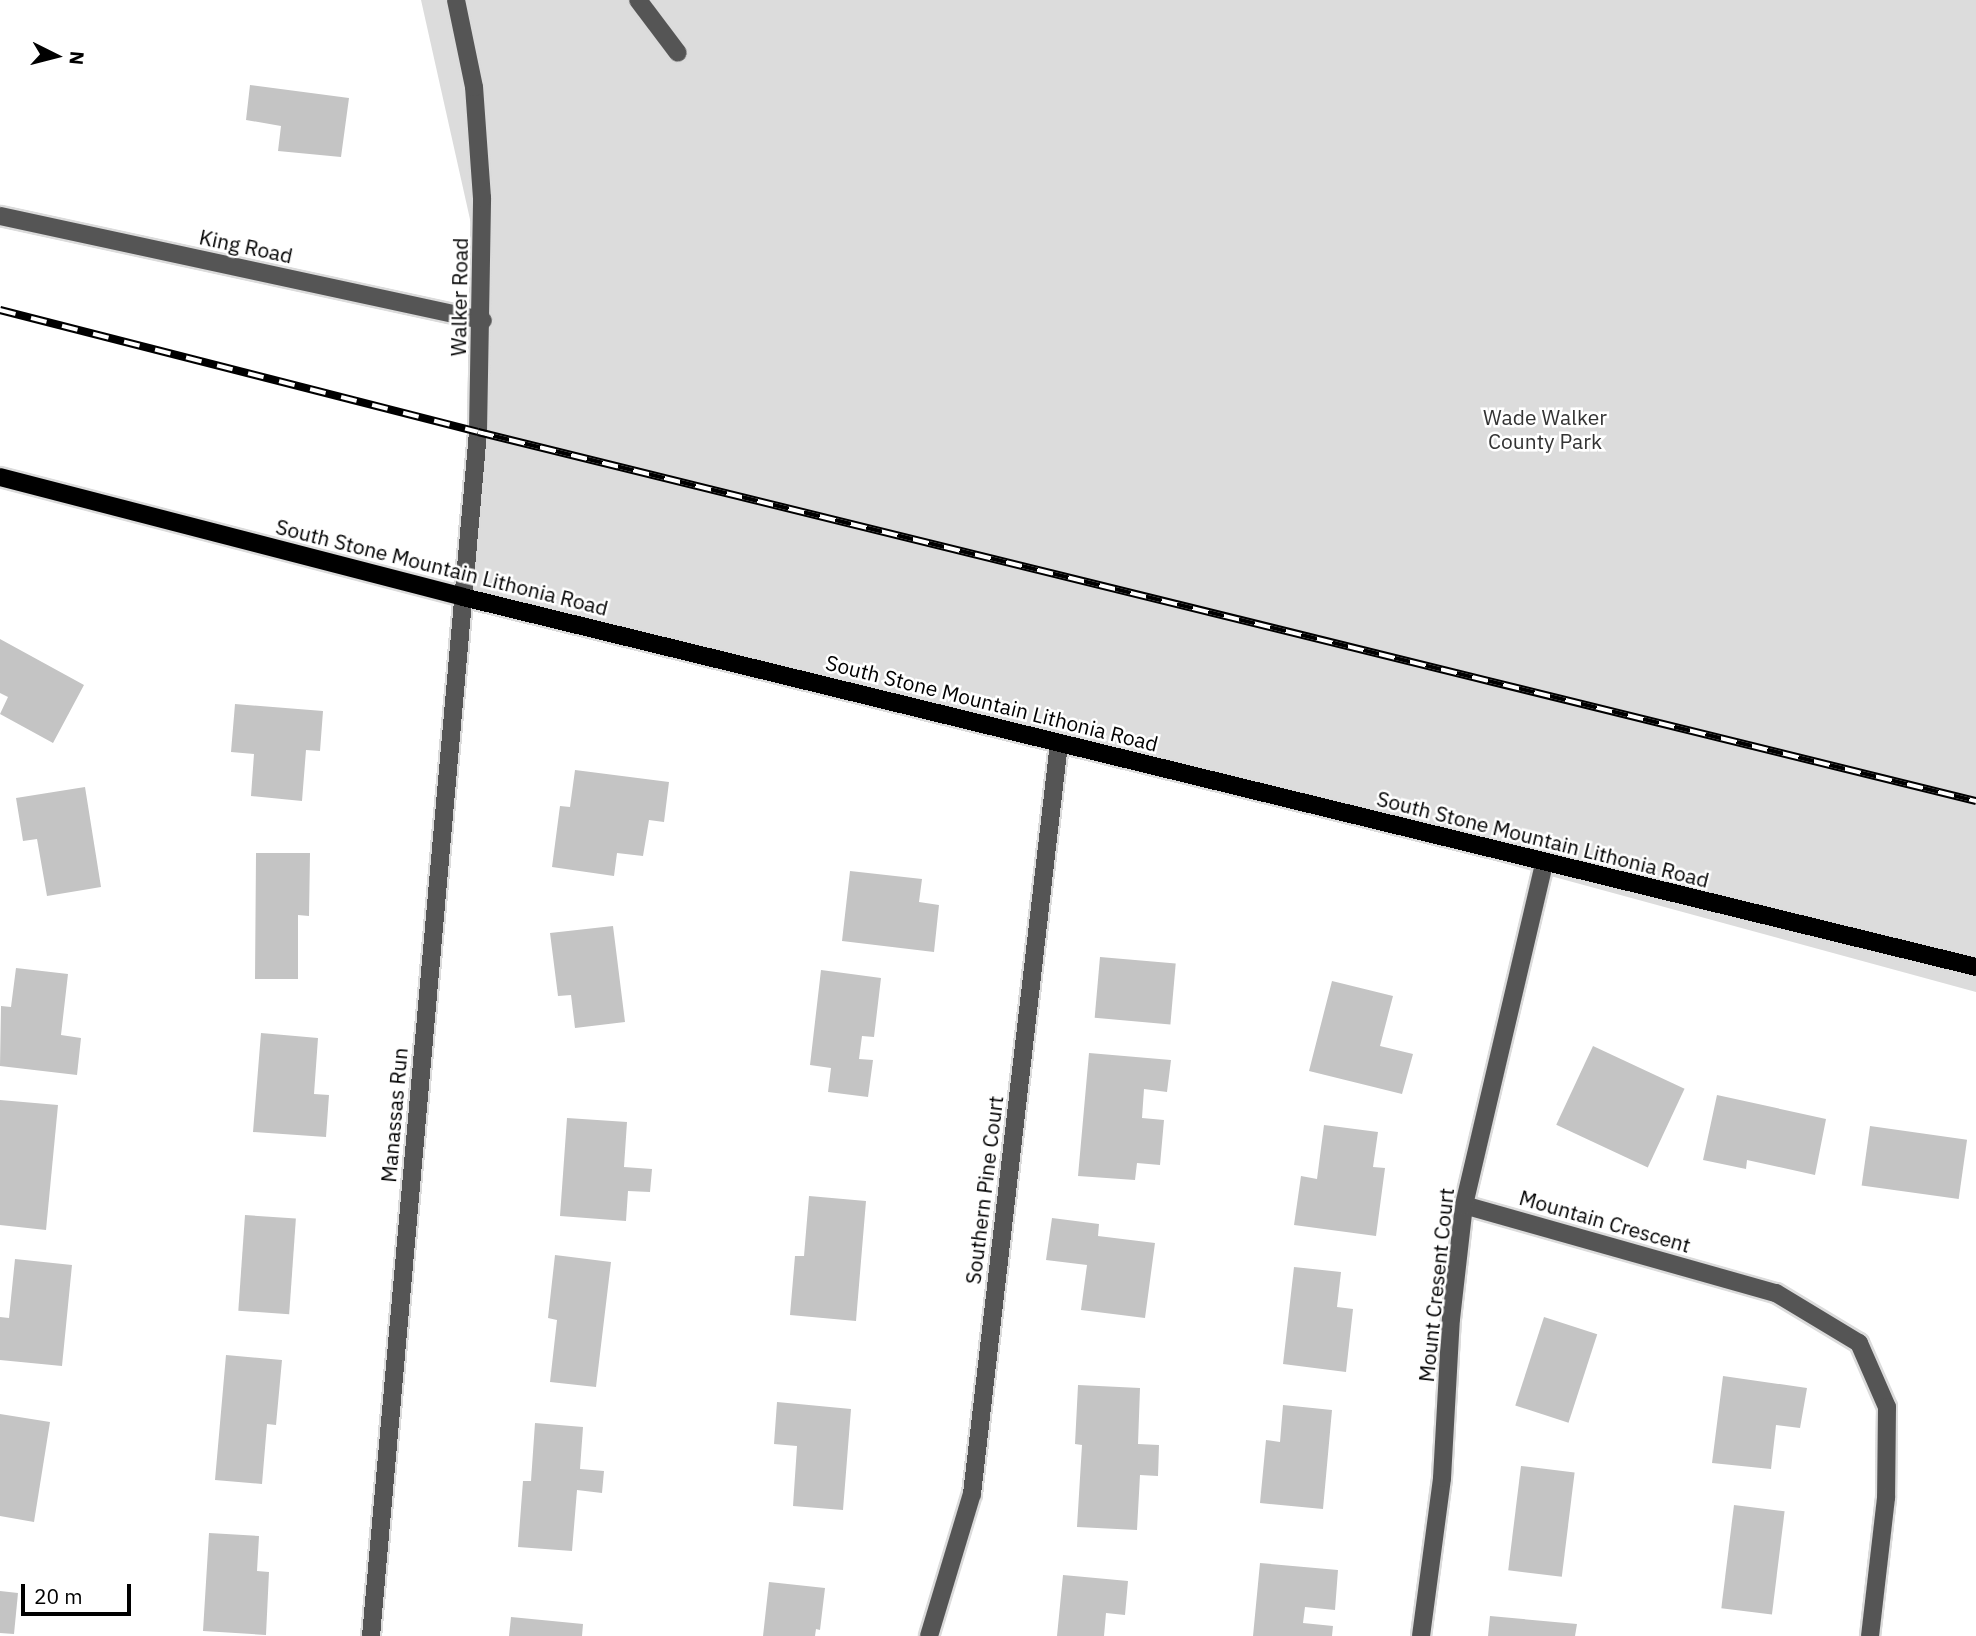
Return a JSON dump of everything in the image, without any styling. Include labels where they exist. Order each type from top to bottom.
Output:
[{"type":"main road","name":"South Stone Mountain Lithonia Road","points":[[0,477],[463,597],[1976,967]]},
{"type":"street","name":"Walker Road","points":[[456,0],[474,87],[482,198],[483,320],[463,597]]},
{"type":"street","points":[[638,0],[678,53]]},
{"type":"street","name":"King Road","points":[[0,216],[483,320]]},
{"type":"street","name":"Manassas Run","points":[[371,1636],[463,597]]},
{"type":"street","name":"Southern Pine Court","points":[[929,1636],[972,1494],[1059,743]]},
{"type":"street","name":"Mount Cresent Court","points":[[1421,1636],[1442,1478],[1451,1319],[1464,1205],[1544,863]]},
{"type":"street","name":"Mountain Crescent","points":[[1464,1205],[1776,1293],[1859,1343],[1887,1407],[1886,1498],[1870,1636]]},
{"type":"green space","name":"Wade Walker County Park","points":[[421,0],[1976,0],[1976,992],[744,656],[455,593],[480,264]]},
{"type":"building","points":[[250,85],[349,98],[341,157],[278,151],[281,126],[246,120]]},
{"type":"building","points":[[0,639],[84,685],[53,743],[0,714],[8,697],[0,693]]},
{"type":"building","points":[[235,704],[323,711],[320,751],[306,750],[302,801],[251,796],[254,754],[231,752]]},
{"type":"building","points":[[575,770],[669,782],[664,822],[649,820],[643,856],[617,853],[614,876],[552,867],[560,806],[570,807]]},
{"type":"building","points":[[85,787],[101,887],[47,896],[37,839],[23,841],[16,798]]},
{"type":"building","points":[[256,853],[310,853],[309,916],[298,915],[298,979],[255,979]]},
{"type":"building","points":[[850,871],[922,879],[919,902],[939,905],[934,952],[842,941]]},
{"type":"building","points":[[613,926],[625,1022],[575,1028],[571,995],[558,996],[550,933]]},
{"type":"building","points":[[1100,957],[1176,964],[1170,1024],[1095,1018]]},
{"type":"building","points":[[16,968],[68,974],[61,1035],[81,1038],[77,1075],[0,1066],[1,1006],[11,1007]]},
{"type":"building","points":[[821,970],[881,978],[874,1037],[862,1036],[859,1059],[873,1060],[868,1097],[828,1092],[831,1068],[810,1065]]},
{"type":"building","points":[[1332,981],[1393,996],[1380,1046],[1413,1054],[1402,1094],[1309,1071]]},
{"type":"building","points":[[261,1033],[318,1038],[314,1094],[329,1095],[326,1137],[253,1132]]},
{"type":"building","points":[[1593,1046],[1685,1089],[1648,1168],[1556,1125]]},
{"type":"building","points":[[1089,1053],[1171,1060],[1167,1092],[1144,1089],[1142,1118],[1164,1120],[1160,1165],[1137,1163],[1135,1180],[1078,1176]]},
{"type":"building","points":[[1717,1095],[1826,1119],[1815,1175],[1747,1160],[1746,1169],[1703,1160]]},
{"type":"building","points":[[0,1100],[58,1105],[46,1230],[0,1225]]},
{"type":"building","points":[[567,1118],[627,1122],[624,1167],[652,1169],[650,1192],[628,1191],[626,1221],[560,1216]]},
{"type":"building","points":[[1324,1125],[1378,1132],[1373,1167],[1385,1168],[1376,1236],[1294,1225],[1301,1176],[1317,1179]]},
{"type":"building","points":[[1870,1126],[1967,1140],[1959,1199],[1862,1185]]},
{"type":"building","points":[[809,1196],[866,1201],[856,1321],[790,1315],[795,1256],[804,1256]]},
{"type":"building","points":[[245,1215],[296,1219],[289,1314],[238,1311]]},
{"type":"building","points":[[1052,1218],[1099,1224],[1098,1236],[1155,1243],[1145,1318],[1081,1310],[1087,1265],[1046,1260]]},
{"type":"building","points":[[555,1255],[611,1262],[596,1387],[550,1382],[557,1320],[548,1318]]},
{"type":"building","points":[[15,1259],[72,1265],[62,1366],[0,1360],[0,1317],[9,1318]]},
{"type":"building","points":[[1294,1267],[1341,1272],[1337,1307],[1353,1309],[1346,1372],[1283,1364]]},
{"type":"building","points":[[1544,1317],[1597,1334],[1569,1423],[1515,1405]]},
{"type":"building","points":[[226,1355],[282,1360],[276,1425],[267,1424],[262,1484],[215,1480]]},
{"type":"building","points":[[1723,1376],[1807,1388],[1800,1428],[1776,1425],[1771,1469],[1712,1463]]},
{"type":"building","points":[[1078,1385],[1140,1388],[1138,1444],[1159,1445],[1158,1476],[1140,1475],[1137,1530],[1077,1527],[1082,1445],[1075,1444]]},
{"type":"building","points":[[777,1402],[851,1409],[843,1510],[793,1506],[797,1446],[774,1444]]},
{"type":"building","points":[[1283,1405],[1332,1410],[1323,1509],[1260,1503],[1266,1440],[1280,1442]]},
{"type":"building","points":[[0,1414],[50,1422],[34,1522],[0,1516]]},
{"type":"building","points":[[535,1423],[583,1427],[580,1469],[604,1471],[602,1493],[577,1490],[572,1551],[518,1547],[523,1481],[531,1481]]},
{"type":"building","points":[[1521,1466],[1575,1473],[1562,1577],[1508,1570]]},
{"type":"building","points":[[1734,1505],[1785,1511],[1772,1614],[1721,1608]]},
{"type":"building","points":[[209,1533],[259,1536],[257,1571],[269,1572],[266,1635],[203,1631]]},
{"type":"building","points":[[1260,1563],[1338,1570],[1335,1610],[1305,1607],[1303,1623],[1333,1626],[1332,1636],[1253,1636]]},
{"type":"building","points":[[1063,1575],[1128,1581],[1125,1615],[1106,1613],[1104,1636],[1057,1636]]},
{"type":"building","points":[[769,1582],[825,1588],[820,1630],[816,1629],[815,1636],[763,1636]]},
{"type":"building","points":[[0,1591],[18,1593],[14,1634],[0,1633]]},
{"type":"building","points":[[1490,1616],[1577,1624],[1575,1636],[1488,1636]]},
{"type":"building","points":[[511,1617],[583,1624],[582,1636],[509,1636]]},
{"type":"railway","points":[[0,310],[478,432],[1976,801]]}]
